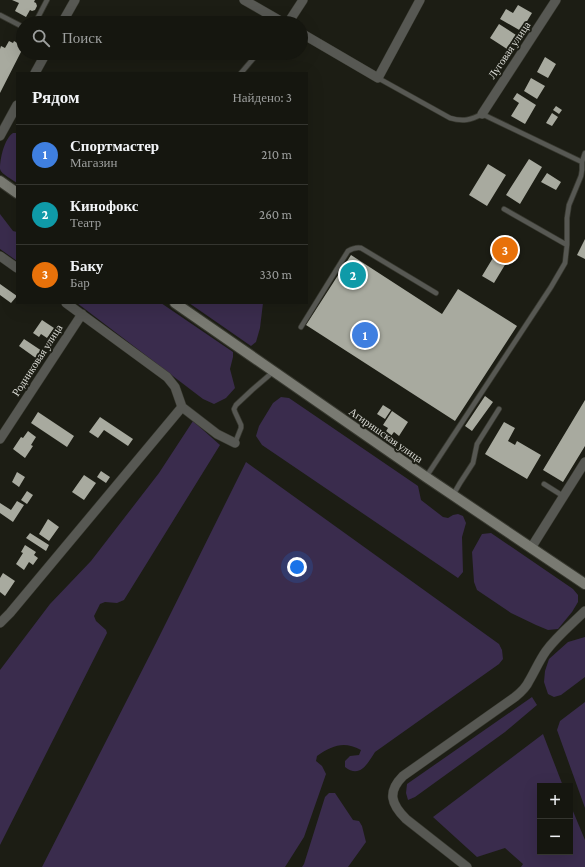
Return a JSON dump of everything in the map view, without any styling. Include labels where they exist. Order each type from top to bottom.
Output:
[{"type":"street","points":[[66,16],[75,0]]},
{"type":"street","points":[[244,0],[272,16]]},
{"type":"street","points":[[293,16],[303,0]]},
{"type":"street","points":[[308,37],[378,78],[420,0]]},
{"type":"street","name":"Луговая улица","points":[[482,114],[556,0]]},
{"type":"street","points":[[35,72],[42,60]]},
{"type":"street","points":[[0,136],[16,109]]},
{"type":"street","points":[[0,181],[16,192]]},
{"type":"street","points":[[0,257],[16,267]]},
{"type":"street","points":[[67,304],[167,377],[175,387],[182,407],[217,434],[235,443]]},
{"type":"street","name":"Агиришская улица","points":[[176,304],[426,477],[585,584]]},
{"type":"street","name":"Родниковая улица","points":[[0,439],[82,314]]},
{"type":"street","points":[[0,623],[10,613],[182,407]]},
{"type":"street","points":[[531,548],[563,496],[581,477],[585,462]]},
{"type":"street","points":[[461,865],[398,811],[392,796],[393,788],[403,776],[523,690],[545,652],[555,640],[585,611]]},
{"type":"lane","points":[[39,16],[47,0]]},
{"type":"lane","points":[[0,15],[16,23]]},
{"type":"lane","points":[[241,72],[252,60]]},
{"type":"lane","points":[[378,78],[450,118],[459,121],[468,120],[476,118],[482,114],[582,162]]},
{"type":"lane","points":[[426,477],[551,287],[565,263],[569,205],[581,176],[582,162],[585,153]]},
{"type":"lane","points":[[504,208],[567,245]]},
{"type":"lane","points":[[301,327],[348,251],[352,248],[361,248],[436,293]]},
{"type":"lane","points":[[235,443],[241,428],[234,409],[236,405],[273,372]]},
{"type":"lane","points":[[453,495],[473,463],[478,444],[499,409]]},
{"type":"lane","points":[[544,484],[563,496]]},
{"type":"shaded area","points":[[13,133],[16,133],[16,182],[5,175],[0,169],[5,144]]},
{"type":"shaded area","points":[[0,214],[13,231],[16,232],[16,260],[0,249]]},
{"type":"shaded area","points":[[78,304],[162,304],[233,352],[230,369],[235,388],[226,398],[214,404],[203,399]]},
{"type":"shaded area","points":[[190,304],[263,304],[260,328],[256,342],[251,346]]},
{"type":"shaded area","points":[[281,397],[289,398],[418,486],[421,500],[443,517],[448,518],[458,514],[463,516],[466,523],[462,537],[463,572],[458,578],[262,445],[256,436],[259,426],[273,403]]},
{"type":"shaded area","points":[[193,421],[220,445],[124,600],[117,603],[105,602],[100,604],[94,616],[96,621],[106,630],[107,633],[0,845],[0,670],[50,604],[91,561],[159,473]]},
{"type":"shaded area","points":[[246,462],[499,644],[502,650],[503,659],[499,664],[375,752],[363,768],[355,771],[345,767],[345,761],[350,756],[359,755],[361,750],[355,747],[344,745],[333,747],[317,756],[316,761],[322,766],[326,774],[304,837],[285,867],[42,867],[156,643]]},
{"type":"shaded area","points":[[491,533],[573,589],[578,595],[578,602],[558,629],[548,630],[511,613],[477,590],[474,582],[472,552],[482,534]]},
{"type":"shaded area","points":[[585,637],[585,677],[561,695],[554,697],[548,694],[544,682],[545,671],[549,659],[568,642]]},
{"type":"shaded area","points":[[532,697],[537,705],[505,732],[415,797],[408,800],[406,793],[407,784]]},
{"type":"shaded area","points":[[585,702],[585,808],[557,730],[560,721]]},
{"type":"shaded area","points":[[543,734],[562,783],[537,783],[537,855],[573,855],[573,811],[585,840],[585,867],[521,867],[523,864],[505,848],[477,857],[433,817]]},
{"type":"shaded area","points":[[329,793],[335,793],[353,820],[359,821],[362,826],[366,842],[348,867],[302,867],[325,797]]},
{"type":"building","points":[[12,0],[35,0],[34,2],[37,6],[35,10],[30,10],[27,16],[24,16],[15,11],[19,3]]},
{"type":"building","points":[[518,5],[532,13],[521,31],[500,19],[506,9],[513,13]]},
{"type":"building","points":[[499,24],[516,35],[507,49],[490,38]]},
{"type":"building","points":[[9,41],[13,43],[14,41],[16,42],[17,60],[0,93],[0,49],[1,46],[5,48]]},
{"type":"building","points":[[545,57],[556,64],[548,78],[537,72]]},
{"type":"building","points":[[531,78],[545,86],[537,99],[524,91]]},
{"type":"building","points":[[517,93],[536,105],[525,124],[511,116],[519,103],[513,99]]},
{"type":"building","points":[[556,106],[562,110],[559,114],[553,110]]},
{"type":"building","points":[[552,113],[558,117],[552,126],[546,123]]},
{"type":"building","points":[[529,159],[542,167],[520,204],[506,195]]},
{"type":"building","points":[[488,164],[506,175],[487,206],[469,195]]},
{"type":"building","points":[[547,173],[561,182],[556,190],[541,182]]},
{"type":"building","points":[[505,238],[517,245],[494,283],[482,276]]},
{"type":"building","points":[[585,239],[585,259],[577,255]]},
{"type":"building","points":[[351,255],[442,314],[458,289],[517,326],[455,421],[306,325]]},
{"type":"building","points":[[0,284],[16,295],[16,297],[11,303],[0,295]]},
{"type":"building","points":[[42,320],[54,328],[47,338],[41,334],[39,337],[33,333]]},
{"type":"building","points":[[24,339],[45,353],[40,361],[19,346]]},
{"type":"building","points":[[485,396],[493,402],[472,431],[465,426]]},
{"type":"building","points":[[585,400],[585,446],[563,482],[543,470]]},
{"type":"building","points":[[383,405],[391,410],[385,419],[377,414]]},
{"type":"building","points":[[392,411],[408,422],[399,436],[394,432],[391,436],[385,433],[388,428],[383,425]]},
{"type":"building","points":[[38,412],[74,436],[67,447],[31,423]]},
{"type":"building","points":[[100,417],[133,439],[128,446],[104,430],[98,438],[89,432]]},
{"type":"building","points":[[504,422],[515,428],[508,441],[515,445],[517,441],[541,455],[527,479],[485,454]]},
{"type":"building","points":[[28,431],[36,437],[31,445],[33,446],[25,458],[13,449],[21,437],[23,438]]},
{"type":"building","points":[[101,471],[110,477],[106,483],[97,477]]},
{"type":"building","points":[[17,472],[25,477],[19,487],[12,482]]},
{"type":"building","points":[[84,475],[96,483],[84,500],[72,492]]},
{"type":"building","points":[[27,491],[33,495],[27,504],[21,500]]},
{"type":"building","points":[[17,501],[24,505],[13,522],[0,513],[0,503],[11,510]]},
{"type":"building","points":[[48,519],[59,527],[49,541],[39,534]]},
{"type":"building","points":[[30,533],[49,545],[46,551],[26,538]]},
{"type":"building","points":[[25,545],[36,552],[34,555],[38,558],[33,565],[29,562],[24,570],[16,564],[23,553],[21,552]]},
{"type":"building","points":[[3,573],[15,581],[5,596],[0,592],[0,578]]},
{"type":"place","name":"Баку","points":[[505,250]]},
{"type":"place","name":"Кинофокс","points":[[353,275]]},
{"type":"place","name":"Спортмастер","points":[[365,335]]}]
